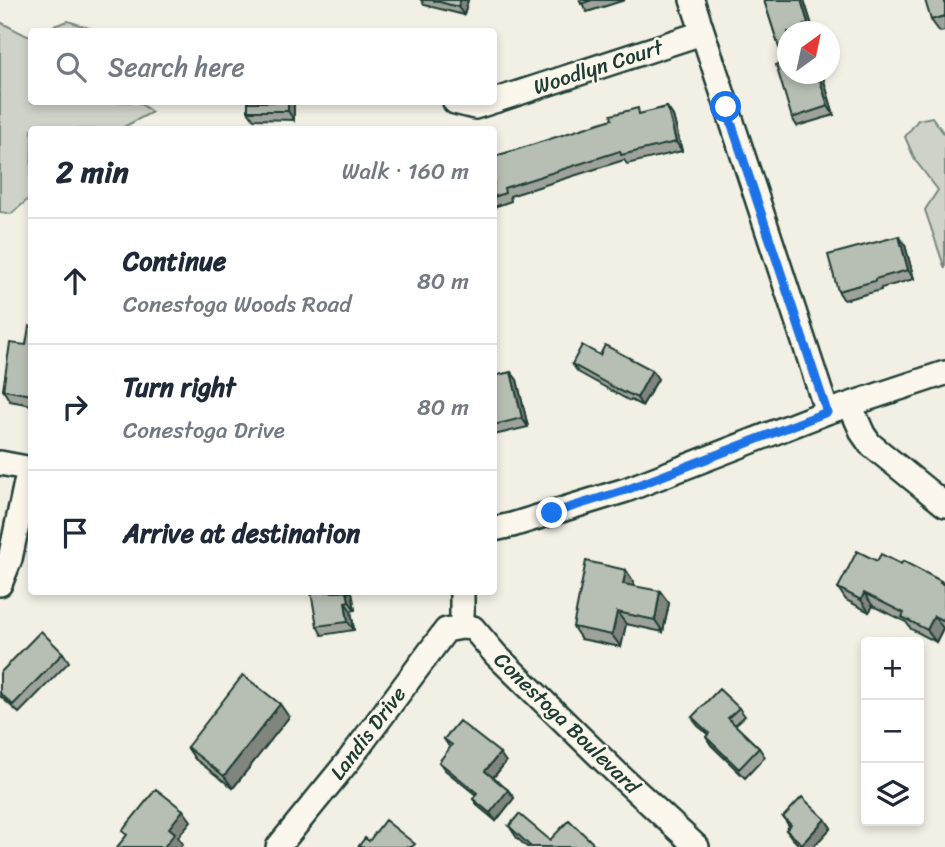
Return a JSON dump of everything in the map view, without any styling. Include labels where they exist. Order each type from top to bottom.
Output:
[{"type":"street","points":[[692,0],[827,412]]},
{"type":"street","name":"Woodlyn Court","points":[[497,99],[702,33]]},
{"type":"street","points":[[497,528],[626,490],[827,412],[945,373]]},
{"type":"street","points":[[850,405],[870,444],[945,505]]},
{"type":"street","points":[[0,463],[28,468]]},
{"type":"street","points":[[0,584],[10,559],[28,477]]},
{"type":"street","points":[[462,595],[462,626]]},
{"type":"street","name":"Landis Drive","points":[[278,847],[349,760],[446,630],[462,626]]},
{"type":"street","name":"Conestoga Boulevard","points":[[462,626],[472,628],[496,655],[621,777],[697,847]]},
{"type":"shaded area","points":[[68,21],[89,28],[48,28]]},
{"type":"shaded area","points":[[0,22],[28,36],[28,105],[142,105],[152,112],[126,126],[28,126],[28,200],[11,214],[0,212]]},
{"type":"shaded area","points":[[932,117],[945,135],[945,269],[925,210],[938,190],[915,160],[905,137],[918,120]]},
{"type":"building","points":[[432,0],[460,0],[458,7]]},
{"type":"building","points":[[764,0],[801,0],[807,21],[777,21],[777,41]]},
{"type":"building","points":[[925,0],[945,0],[945,16],[931,20]]},
{"type":"building","points":[[782,84],[821,84],[828,106],[792,118]]},
{"type":"building","points":[[248,105],[288,105],[288,111],[248,111]]},
{"type":"building","points":[[667,107],[676,142],[621,155],[620,151],[504,188],[505,193],[497,196],[497,156],[612,119],[611,115],[638,108],[639,114]]},
{"type":"building","points":[[899,236],[908,270],[838,291],[828,255]]},
{"type":"building","points":[[28,332],[28,394],[3,390],[10,343],[26,345]]},
{"type":"building","points":[[582,345],[600,355],[605,345],[652,370],[637,398],[572,364]]},
{"type":"building","points":[[511,372],[522,418],[497,424],[497,375]]},
{"type":"building","points":[[857,551],[877,561],[881,554],[901,564],[903,561],[941,581],[940,583],[945,585],[944,621],[934,616],[927,630],[902,617],[904,613],[864,593],[861,600],[838,588]]},
{"type":"building","points":[[586,561],[626,570],[623,584],[660,591],[655,620],[617,612],[612,635],[573,627]]},
{"type":"building","points":[[312,595],[348,595],[349,601],[345,602],[348,622],[317,626]]},
{"type":"building","points":[[41,631],[63,653],[13,705],[0,693],[0,673]]},
{"type":"building","points":[[243,675],[280,704],[224,776],[187,747]]},
{"type":"building","points":[[719,689],[739,708],[728,718],[759,748],[739,769],[706,737],[709,733],[692,717]]},
{"type":"building","points":[[459,721],[500,753],[485,771],[508,790],[490,813],[473,799],[477,793],[439,762],[452,745],[444,739]]},
{"type":"building","points":[[156,789],[183,810],[169,828],[175,833],[164,847],[117,847],[127,835],[122,831]]},
{"type":"building","points":[[802,797],[825,819],[802,844],[786,830],[791,825],[783,817]]},
{"type":"building","points":[[519,814],[550,840],[569,820],[597,847],[531,847],[509,826]]},
{"type":"building","points":[[385,820],[415,844],[412,847],[358,847],[365,838],[369,841]]},
{"type":"route","points":[[552,513],[626,490],[827,412],[726,107]]}]
